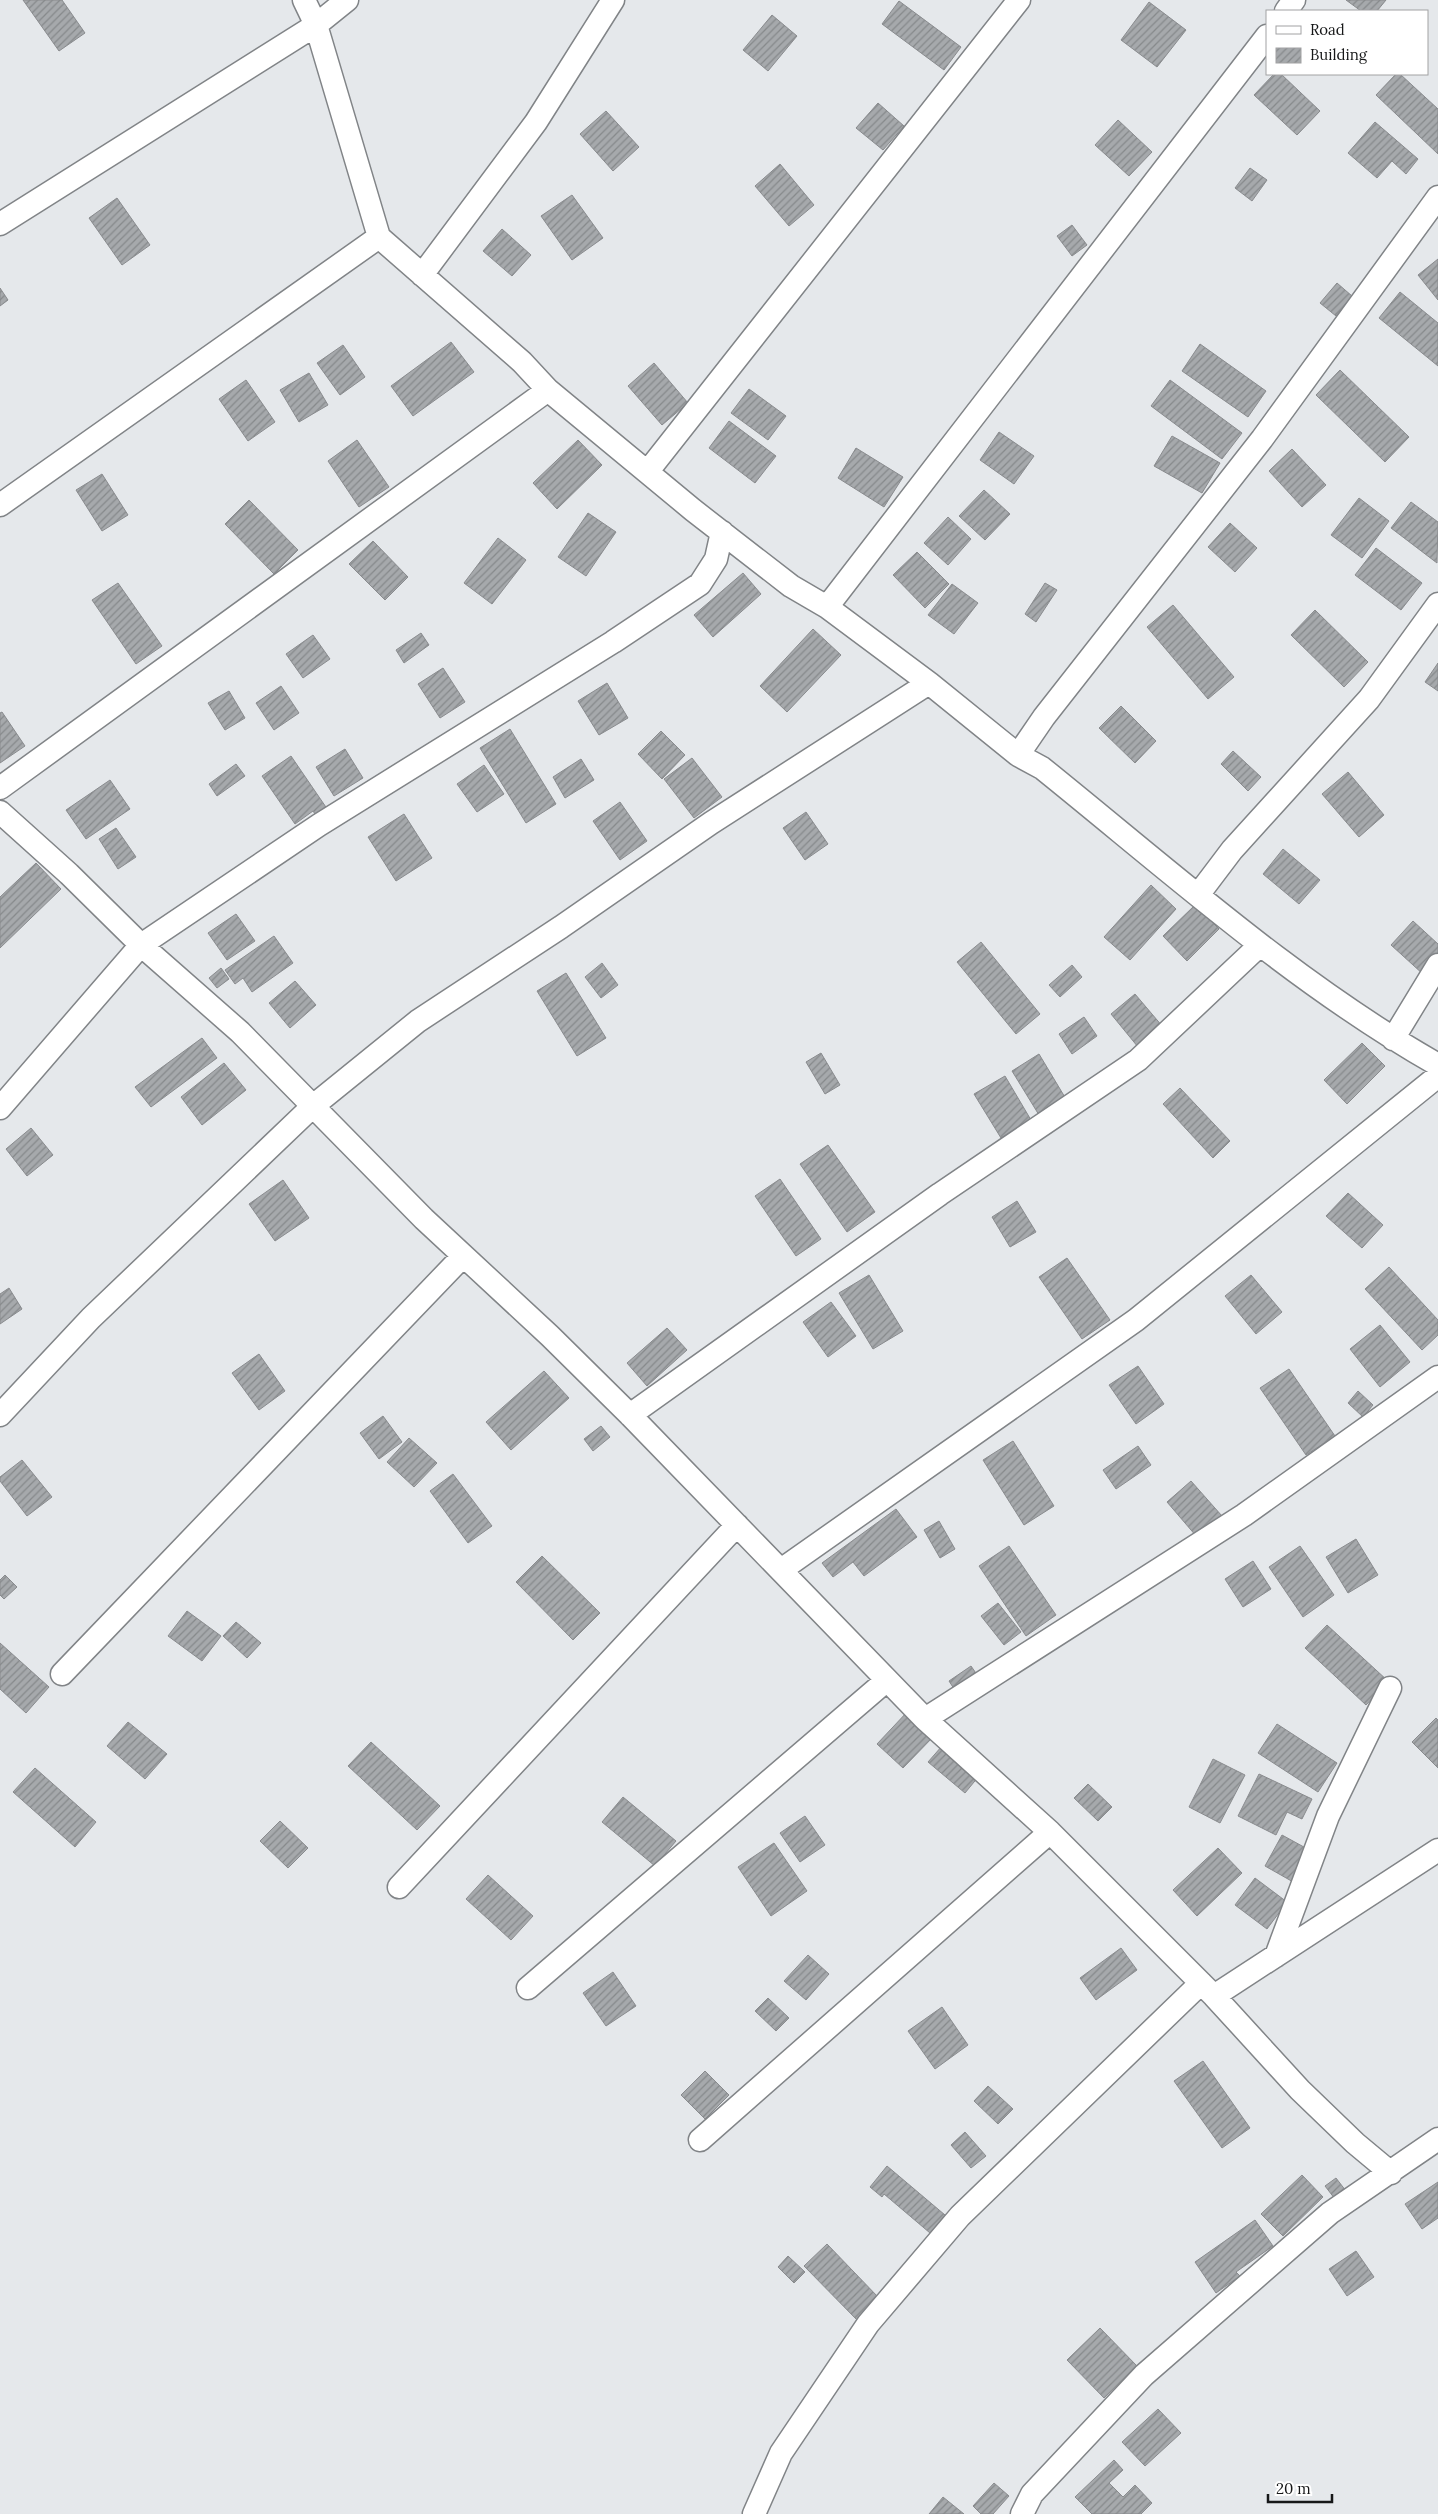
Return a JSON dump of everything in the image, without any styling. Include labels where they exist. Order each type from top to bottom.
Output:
[{"type":"street","points":[[304,0],[316,25],[379,237],[522,362],[548,390],[791,586],[828,607],[929,683],[1018,755],[1042,768],[1260,945],[1394,1039],[1438,1065]]},
{"type":"street","points":[[0,224],[316,25],[348,0]]},
{"type":"street","points":[[422,275],[536,122],[613,0]]},
{"type":"street","points":[[648,471],[1019,0]]},
{"type":"street","points":[[828,607],[1266,37]]},
{"type":"street","points":[[1018,755],[1044,717],[1262,439],[1438,197]]},
{"type":"street","points":[[0,505],[379,237]]},
{"type":"street","points":[[0,788],[548,390]]},
{"type":"street","points":[[0,1108],[141,945],[320,825],[613,642],[700,584],[716,558],[722,532]]},
{"type":"street","points":[[1198,895],[1232,850],[1369,699],[1438,604]]},
{"type":"street","points":[[0,1415],[91,1318],[313,1106],[418,1021],[561,927],[711,823],[929,683]]},
{"type":"street","points":[[0,812],[69,874],[141,945],[240,1032],[424,1219],[550,1336],[630,1415],[925,1719],[1050,1832],[1208,1990],[1300,2090],[1355,2143],[1390,2173]]},
{"type":"street","points":[[630,1415],[940,1194],[1138,1060],[1260,945]]},
{"type":"street","points":[[1394,1039],[1438,965]]},
{"type":"street","points":[[781,1570],[1136,1320],[1438,1076]]},
{"type":"street","points":[[62,1674],[463,1256]]},
{"type":"street","points":[[925,1719],[1244,1515],[1438,1377]]},
{"type":"street","points":[[399,1887],[737,1525]]},
{"type":"street","points":[[528,1988],[887,1680]]},
{"type":"street","points":[[1276,1956],[1328,1816],[1390,1688]]},
{"type":"street","points":[[700,2140],[1050,1832]]},
{"type":"street","points":[[754,2514],[781,2453],[868,2324],[960,2216],[1208,1990],[1276,1956],[1438,1850]]},
{"type":"street","points":[[1022,2514],[1032,2494],[1144,2375],[1330,2213],[1438,2139]]},
{"type":"building","points":[[23,0],[62,0],[85,33],[59,51]]},
{"type":"building","points":[[1346,0],[1386,0],[1378,10],[1360,10]]},
{"type":"building","points":[[899,1],[961,47],[944,70],[882,24]]},
{"type":"building","points":[[1149,2],[1186,30],[1157,67],[1121,40]]},
{"type":"building","points":[[772,15],[797,36],[768,71],[743,50]]},
{"type":"building","points":[[1273,75],[1282,75],[1320,111],[1297,135],[1254,95]]},
{"type":"building","points":[[1395,75],[1401,75],[1438,109],[1438,154],[1376,95]]},
{"type":"building","points":[[878,103],[904,126],[883,150],[856,128]]},
{"type":"building","points":[[606,111],[639,147],[613,171],[580,134]]},
{"type":"building","points":[[1118,120],[1152,152],[1129,176],[1095,145]]},
{"type":"building","points":[[1375,122],[1418,159],[1406,174],[1392,161],[1377,178],[1348,153]]},
{"type":"building","points":[[780,164],[814,205],[789,226],[755,186]]},
{"type":"building","points":[[1250,168],[1267,180],[1252,201],[1235,188]]},
{"type":"building","points":[[572,195],[603,238],[572,260],[541,216]]},
{"type":"building","points":[[117,198],[150,245],[122,265],[89,218]]},
{"type":"building","points":[[1072,225],[1087,245],[1072,256],[1057,236]]},
{"type":"building","points":[[502,229],[531,255],[512,276],[483,251]]},
{"type":"building","points":[[1438,259],[1438,300],[1418,275]]},
{"type":"building","points":[[1337,283],[1352,296],[1336,316],[1320,303]]},
{"type":"building","points":[[0,288],[8,300],[0,306]]},
{"type":"building","points":[[1400,292],[1438,323],[1438,366],[1379,318]]},
{"type":"building","points":[[451,342],[474,372],[413,416],[391,386]]},
{"type":"building","points":[[1200,344],[1266,391],[1248,417],[1182,371]]},
{"type":"building","points":[[343,345],[365,377],[340,395],[317,363]]},
{"type":"building","points":[[654,363],[688,403],[662,425],[628,386]]},
{"type":"building","points":[[1340,370],[1409,437],[1385,462],[1316,395]]},
{"type":"building","points":[[309,373],[328,405],[299,422],[280,390]]},
{"type":"building","points":[[246,380],[275,422],[248,441],[219,399]]},
{"type":"building","points":[[1170,380],[1242,433],[1222,459],[1151,406]]},
{"type":"building","points":[[749,389],[786,416],[768,440],[731,413]]},
{"type":"building","points":[[729,421],[776,456],[755,483],[709,448]]},
{"type":"building","points":[[999,432],[1034,456],[1014,484],[980,460]]},
{"type":"building","points":[[1172,436],[1220,463],[1202,493],[1154,466]]},
{"type":"building","points":[[357,440],[389,487],[359,507],[328,461]]},
{"type":"building","points":[[578,440],[602,465],[557,509],[533,483]]},
{"type":"building","points":[[856,448],[903,477],[884,507],[838,478]]},
{"type":"building","points":[[1292,449],[1326,485],[1302,507],[1269,471]]},
{"type":"building","points":[[102,474],[128,515],[102,531],[76,490]]},
{"type":"building","points":[[984,490],[1010,514],[985,540],[959,516]]},
{"type":"building","points":[[1359,498],[1389,521],[1362,558],[1331,535]]},
{"type":"building","points":[[249,500],[298,550],[274,574],[225,524]]},
{"type":"building","points":[[1411,502],[1438,522],[1437,563],[1391,528]]},
{"type":"building","points":[[588,513],[616,532],[586,576],[558,557]]},
{"type":"building","points":[[948,517],[971,539],[948,565],[924,543]]},
{"type":"building","points":[[1230,523],[1257,548],[1235,572],[1208,547]]},
{"type":"building","points":[[498,538],[526,560],[492,604],[464,583]]},
{"type":"building","points":[[373,541],[408,577],[385,600],[349,564]]},
{"type":"building","points":[[1376,548],[1422,583],[1401,610],[1355,575]]},
{"type":"building","points":[[917,552],[949,584],[925,608],[893,575]]},
{"type":"building","points":[[743,573],[761,594],[713,637],[694,615]]},
{"type":"building","points":[[118,583],[162,646],[136,664],[92,600]]},
{"type":"building","points":[[1045,583],[1057,590],[1036,622],[1025,614]]},
{"type":"building","points":[[952,584],[978,603],[954,634],[928,615]]},
{"type":"building","points":[[1173,605],[1234,677],[1208,699],[1147,627]]},
{"type":"building","points":[[1315,610],[1368,662],[1344,687],[1291,635]]},
{"type":"building","points":[[813,629],[841,655],[787,712],[760,686]]},
{"type":"building","points":[[421,633],[429,645],[404,663],[396,650]]},
{"type":"building","points":[[313,635],[330,659],[303,678],[286,654]]},
{"type":"building","points":[[1438,663],[1438,691],[1425,682]]},
{"type":"building","points":[[443,668],[465,702],[440,718],[418,684]]},
{"type":"building","points":[[607,683],[628,718],[599,735],[578,701]]},
{"type":"building","points":[[281,686],[299,713],[274,730],[256,703]]},
{"type":"building","points":[[229,691],[245,718],[225,730],[208,703]]},
{"type":"building","points":[[1121,706],[1156,741],[1135,763],[1099,728]]},
{"type":"building","points":[[2,712],[25,746],[0,763],[0,713]]},
{"type":"building","points":[[510,729],[556,804],[526,823],[480,748]]},
{"type":"building","points":[[661,731],[685,755],[662,779],[638,754]]},
{"type":"building","points":[[345,749],[363,778],[334,796],[316,767]]},
{"type":"building","points":[[1233,751],[1261,777],[1248,791],[1221,764]]},
{"type":"building","points":[[291,756],[330,813],[319,820],[313,811],[295,824],[262,776]]},
{"type":"building","points":[[692,758],[722,797],[694,818],[664,779]]},
{"type":"building","points":[[581,759],[594,780],[565,798],[553,777]]},
{"type":"building","points":[[236,764],[245,776],[217,796],[209,784]]},
{"type":"building","points":[[484,765],[504,794],[477,812],[457,784]]},
{"type":"building","points":[[1348,772],[1384,815],[1359,837],[1322,794]]},
{"type":"building","points":[[110,780],[130,809],[86,839],[66,810]]},
{"type":"building","points":[[620,802],[647,841],[620,860],[593,821]]},
{"type":"building","points":[[806,812],[828,844],[805,860],[783,828]]},
{"type":"building","points":[[404,814],[432,858],[396,881],[368,837]]},
{"type":"building","points":[[116,828],[136,857],[118,869],[99,839]]},
{"type":"building","points":[[1283,849],[1320,880],[1299,904],[1263,874]]},
{"type":"building","points":[[36,863],[61,889],[0,948],[0,897]]},
{"type":"building","points":[[1151,885],[1176,909],[1130,960],[1104,937]]},
{"type":"building","points":[[1195,905],[1219,929],[1187,961],[1163,936]]},
{"type":"building","points":[[236,914],[255,941],[227,960],[208,933]]},
{"type":"building","points":[[1413,921],[1438,944],[1438,960],[1424,975],[1391,945]]},
{"type":"building","points":[[274,936],[293,963],[252,992],[243,978],[235,984],[225,970]]},
{"type":"building","points":[[981,942],[1040,1014],[1016,1034],[957,962]]},
{"type":"building","points":[[602,963],[618,985],[601,998],[585,977]]},
{"type":"building","points":[[1072,965],[1082,977],[1060,997],[1049,985]]},
{"type":"building","points":[[221,968],[229,979],[217,988],[209,978]]},
{"type":"building","points":[[566,973],[606,1038],[577,1056],[537,991]]},
{"type":"building","points":[[295,981],[316,1005],[290,1028],[269,1003]]},
{"type":"building","points":[[1135,994],[1163,1027],[1138,1047],[1111,1014]]},
{"type":"building","points":[[1084,1017],[1097,1036],[1072,1054],[1059,1034]]},
{"type":"building","points":[[202,1038],[217,1058],[151,1107],[135,1087]]},
{"type":"building","points":[[1362,1043],[1385,1066],[1347,1104],[1324,1080]]},
{"type":"building","points":[[821,1053],[840,1085],[825,1094],[806,1062]]},
{"type":"building","points":[[1039,1054],[1066,1099],[1039,1115],[1012,1071]]},
{"type":"building","points":[[224,1063],[246,1090],[202,1125],[181,1097]]},
{"type":"building","points":[[1005,1076],[1031,1120],[1001,1138],[974,1094]]},
{"type":"building","points":[[1180,1088],[1230,1141],[1213,1158],[1163,1104]]},
{"type":"building","points":[[31,1128],[53,1155],[27,1176],[6,1149]]},
{"type":"building","points":[[828,1145],[875,1212],[847,1232],[800,1164]]},
{"type":"building","points":[[780,1179],[821,1239],[796,1256],[755,1196]]},
{"type":"building","points":[[283,1180],[309,1218],[275,1241],[249,1204]]},
{"type":"building","points":[[1348,1193],[1383,1225],[1362,1248],[1326,1216]]},
{"type":"building","points":[[1017,1201],[1036,1232],[1010,1247],[992,1217]]},
{"type":"building","points":[[1067,1258],[1110,1320],[1082,1339],[1039,1277]]},
{"type":"building","points":[[1389,1267],[1438,1320],[1438,1335],[1422,1350],[1365,1289]]},
{"type":"building","points":[[869,1275],[903,1331],[873,1349],[839,1293]]},
{"type":"building","points":[[1251,1275],[1282,1312],[1256,1334],[1225,1296]]},
{"type":"building","points":[[9,1288],[22,1309],[0,1324],[0,1294]]},
{"type":"building","points":[[831,1302],[856,1336],[828,1357],[803,1322]]},
{"type":"building","points":[[1380,1325],[1410,1362],[1380,1387],[1350,1349]]},
{"type":"building","points":[[667,1328],[687,1350],[647,1386],[627,1363]]},
{"type":"building","points":[[259,1354],[285,1391],[259,1410],[232,1373]]},
{"type":"building","points":[[1138,1366],[1164,1404],[1136,1424],[1109,1385]]},
{"type":"building","points":[[1289,1369],[1335,1436],[1306,1455],[1260,1388]]},
{"type":"building","points":[[544,1371],[569,1398],[511,1450],[486,1422]]},
{"type":"building","points":[[1358,1391],[1373,1405],[1363,1417],[1348,1403]]},
{"type":"building","points":[[383,1416],[402,1442],[379,1459],[360,1433]]},
{"type":"building","points":[[601,1426],[610,1437],[593,1451],[584,1439]]},
{"type":"building","points":[[409,1438],[437,1463],[414,1487],[387,1462]]},
{"type":"building","points":[[1013,1441],[1054,1506],[1024,1525],[983,1460]]},
{"type":"building","points":[[1138,1446],[1151,1465],[1116,1489],[1103,1470]]},
{"type":"building","points":[[22,1460],[52,1497],[27,1516],[0,1481],[0,1477]]},
{"type":"building","points":[[453,1474],[492,1526],[468,1543],[430,1491]]},
{"type":"building","points":[[1191,1481],[1222,1516],[1197,1537],[1167,1502]]},
{"type":"building","points":[[896,1509],[917,1537],[864,1576],[853,1562],[833,1577],[822,1563]]},
{"type":"building","points":[[939,1521],[955,1549],[940,1558],[924,1530]]},
{"type":"building","points":[[1356,1539],[1378,1575],[1348,1593],[1326,1557]]},
{"type":"building","points":[[1009,1546],[1056,1615],[1026,1636],[979,1566]]},
{"type":"building","points":[[1300,1546],[1334,1595],[1303,1617],[1269,1567]]},
{"type":"building","points":[[542,1556],[600,1613],[573,1640],[516,1582]]},
{"type":"building","points":[[1253,1561],[1271,1589],[1243,1607],[1225,1579]]},
{"type":"building","points":[[5,1575],[17,1587],[4,1599],[0,1595],[0,1580]]},
{"type":"building","points":[[998,1603],[1021,1632],[1004,1645],[981,1616]]},
{"type":"building","points":[[187,1611],[221,1636],[202,1661],[168,1636]]},
{"type":"building","points":[[236,1622],[261,1643],[247,1658],[223,1636]]},
{"type":"building","points":[[1327,1625],[1388,1681],[1366,1705],[1305,1648]]},
{"type":"building","points":[[0,1643],[49,1687],[26,1713],[0,1689]]},
{"type":"building","points":[[971,1666],[980,1679],[958,1695],[949,1681]]},
{"type":"building","points":[[908,1711],[934,1736],[903,1768],[877,1744]]},
{"type":"building","points":[[1436,1718],[1438,1720],[1438,1768],[1412,1742]]},
{"type":"building","points":[[128,1722],[167,1754],[145,1779],[107,1746]]},
{"type":"building","points":[[1277,1724],[1337,1763],[1318,1792],[1258,1753]]},
{"type":"building","points":[[371,1742],[440,1806],[417,1830],[348,1766]]},
{"type":"building","points":[[942,1746],[979,1776],[965,1793],[928,1762]]},
{"type":"building","points":[[1213,1759],[1245,1775],[1220,1823],[1189,1807]]},
{"type":"building","points":[[35,1768],[96,1822],[75,1847],[13,1792]]},
{"type":"building","points":[[1259,1774],[1312,1799],[1302,1819],[1287,1812],[1276,1835],[1238,1816]]},
{"type":"building","points":[[1088,1784],[1112,1807],[1098,1821],[1074,1798]]},
{"type":"building","points":[[623,1797],[676,1841],[655,1866],[602,1822]]},
{"type":"building","points":[[805,1816],[825,1845],[800,1862],[780,1833]]},
{"type":"building","points":[[280,1821],[308,1848],[288,1868],[260,1841]]},
{"type":"building","points":[[1282,1835],[1313,1852],[1295,1883],[1265,1866]]},
{"type":"building","points":[[774,1843],[807,1891],[771,1916],[738,1867]]},
{"type":"building","points":[[1218,1848],[1242,1873],[1197,1916],[1173,1890]]},
{"type":"building","points":[[488,1875],[533,1916],[511,1940],[466,1899]]},
{"type":"building","points":[[1255,1878],[1287,1902],[1267,1929],[1235,1905]]},
{"type":"building","points":[[1121,1948],[1137,1970],[1096,2000],[1080,1978]]},
{"type":"building","points":[[808,1955],[829,1974],[806,2000],[784,1981]]},
{"type":"building","points":[[613,1972],[636,2006],[606,2026],[583,1993]]},
{"type":"building","points":[[768,1998],[789,2018],[776,2031],[755,2011]]},
{"type":"building","points":[[942,2007],[968,2045],[935,2069],[908,2031]]},
{"type":"building","points":[[1203,2061],[1250,2128],[1222,2148],[1174,2081]]},
{"type":"building","points":[[705,2071],[729,2095],[705,2119],[681,2095]]},
{"type":"building","points":[[988,2086],[1013,2109],[998,2124],[974,2101]]},
{"type":"building","points":[[965,2132],[986,2156],[971,2168],[951,2145]]},
{"type":"building","points":[[887,2166],[945,2215],[930,2233],[884,2194],[882,2197],[870,2187]]},
{"type":"building","points":[[1302,2175],[1323,2197],[1283,2236],[1261,2214]]},
{"type":"building","points":[[1336,2178],[1346,2191],[1335,2199],[1325,2186]]},
{"type":"building","points":[[1438,2182],[1438,2218],[1422,2229],[1405,2204]]},
{"type":"building","points":[[1255,2220],[1273,2246],[1236,2272],[1240,2276],[1216,2293],[1195,2262]]},
{"type":"building","points":[[827,2244],[879,2298],[857,2320],[804,2266]]},
{"type":"building","points":[[1356,2251],[1374,2277],[1347,2296],[1329,2269]]},
{"type":"building","points":[[788,2256],[805,2272],[794,2283],[778,2267]]},
{"type":"building","points":[[1100,2328],[1137,2366],[1104,2398],[1067,2360]]},
{"type":"building","points":[[1158,2409],[1181,2433],[1145,2466],[1122,2442]]},
{"type":"building","points":[[1114,2460],[1123,2470],[1109,2483],[1123,2497],[1135,2485],[1152,2503],[1141,2514],[1092,2514],[1075,2497]]},
{"type":"building","points":[[994,2483],[1009,2496],[993,2514],[981,2514],[973,2506]]},
{"type":"building","points":[[943,2497],[964,2514],[929,2514]]}]
